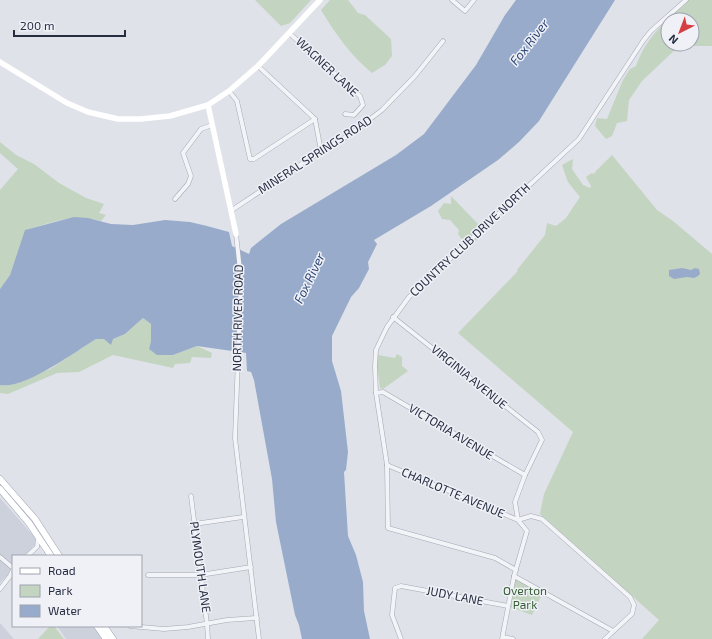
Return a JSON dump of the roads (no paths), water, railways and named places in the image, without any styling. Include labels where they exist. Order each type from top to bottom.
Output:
[{"type":"main road","points":[[0,479],[35,519],[58,555]]},
{"type":"main road","points":[[0,489],[29,523],[50,555]]},
{"type":"main road","points":[[103,627],[106,639]]},
{"type":"main road","points":[[103,627],[113,639]]},
{"type":"street","points":[[0,62],[67,103],[88,112],[118,118],[141,119],[170,116],[208,105],[229,91],[258,66],[320,0]]},
{"type":"street","points":[[452,0],[465,11],[474,0]]},
{"type":"street","name":"COUNTRY CLUB DRIVE NORTH","points":[[516,570],[495,558],[388,528],[387,465],[376,393],[376,350],[393,317],[409,297],[578,139],[643,41],[651,31],[686,0]]},
{"type":"street","name":"WAGNER LANE","points":[[289,33],[360,96],[363,106],[358,112],[354,115],[345,114]]},
{"type":"street","name":"MINERAL SPRINGS ROAD","points":[[232,210],[321,151],[348,136],[382,110],[415,76],[443,41]]},
{"type":"street","points":[[258,66],[315,119],[321,151]]},
{"type":"street","points":[[229,91],[237,101],[250,158],[254,159],[315,119]]},
{"type":"street","name":"NORTH RIVER ROAD","points":[[208,105],[236,234],[240,279],[235,438],[243,517],[251,567],[259,639]]},
{"type":"street","points":[[175,199],[188,184],[191,176],[183,153],[201,129],[212,125]]},
{"type":"street","name":"VIRGINIA AVENUE","points":[[393,317],[538,432],[542,440],[525,475]]},
{"type":"street","name":"VICTORIA AVENUE","points":[[376,393],[383,392],[525,475]]},
{"type":"street","name":"CHARLOTTE AVENUE","points":[[387,465],[518,520]]},
{"type":"street","points":[[513,639],[503,638],[514,576],[527,531],[518,520],[515,502],[525,475]]},
{"type":"street","name":"PLYMOUTH LANE","points":[[191,496],[208,639]]},
{"type":"street","points":[[518,520],[531,516],[542,519],[630,597],[634,605],[632,614],[605,639]]},
{"type":"street","points":[[194,524],[243,517]]},
{"type":"street","points":[[28,555],[35,550],[38,544],[38,536]]},
{"type":"street","points":[[35,550],[47,550]]},
{"type":"street","points":[[0,557],[12,568]]},
{"type":"street","points":[[148,575],[200,575],[251,567]]},
{"type":"street","points":[[0,589],[12,571]]},
{"type":"street","points":[[514,576],[613,631]]},
{"type":"street","name":"JUDY LANE","points":[[401,639],[392,615],[395,588],[402,586],[508,606]]},
{"type":"street","points":[[141,627],[164,629],[227,620],[256,618]]},
{"type":"water","name":"Fox River","points":[[516,0],[615,0],[539,121],[519,142],[498,160],[431,206],[374,240],[377,244],[368,262],[369,269],[359,288],[351,297],[332,336],[332,361],[341,391],[348,452],[346,470],[344,472],[348,536],[356,555],[363,582],[364,611],[370,639],[302,639],[295,615],[276,522],[272,479],[254,380],[251,372],[247,371],[246,353],[197,346],[173,355],[157,355],[149,349],[151,341],[151,324],[143,318],[125,334],[113,339],[111,345],[104,339],[96,339],[49,369],[35,376],[22,382],[10,385],[0,385],[0,289],[10,275],[25,230],[74,217],[88,218],[111,224],[133,225],[165,220],[190,222],[229,232],[232,246],[249,254],[251,248],[281,224],[396,155],[424,134],[476,65],[505,15]]},
{"type":"water","points":[[682,268],[691,270],[695,268],[699,269],[700,274],[694,278],[687,277],[674,279],[669,276],[669,270]]},
{"type":"park label","name":"Overton Park","points":[[525,598]]}]
